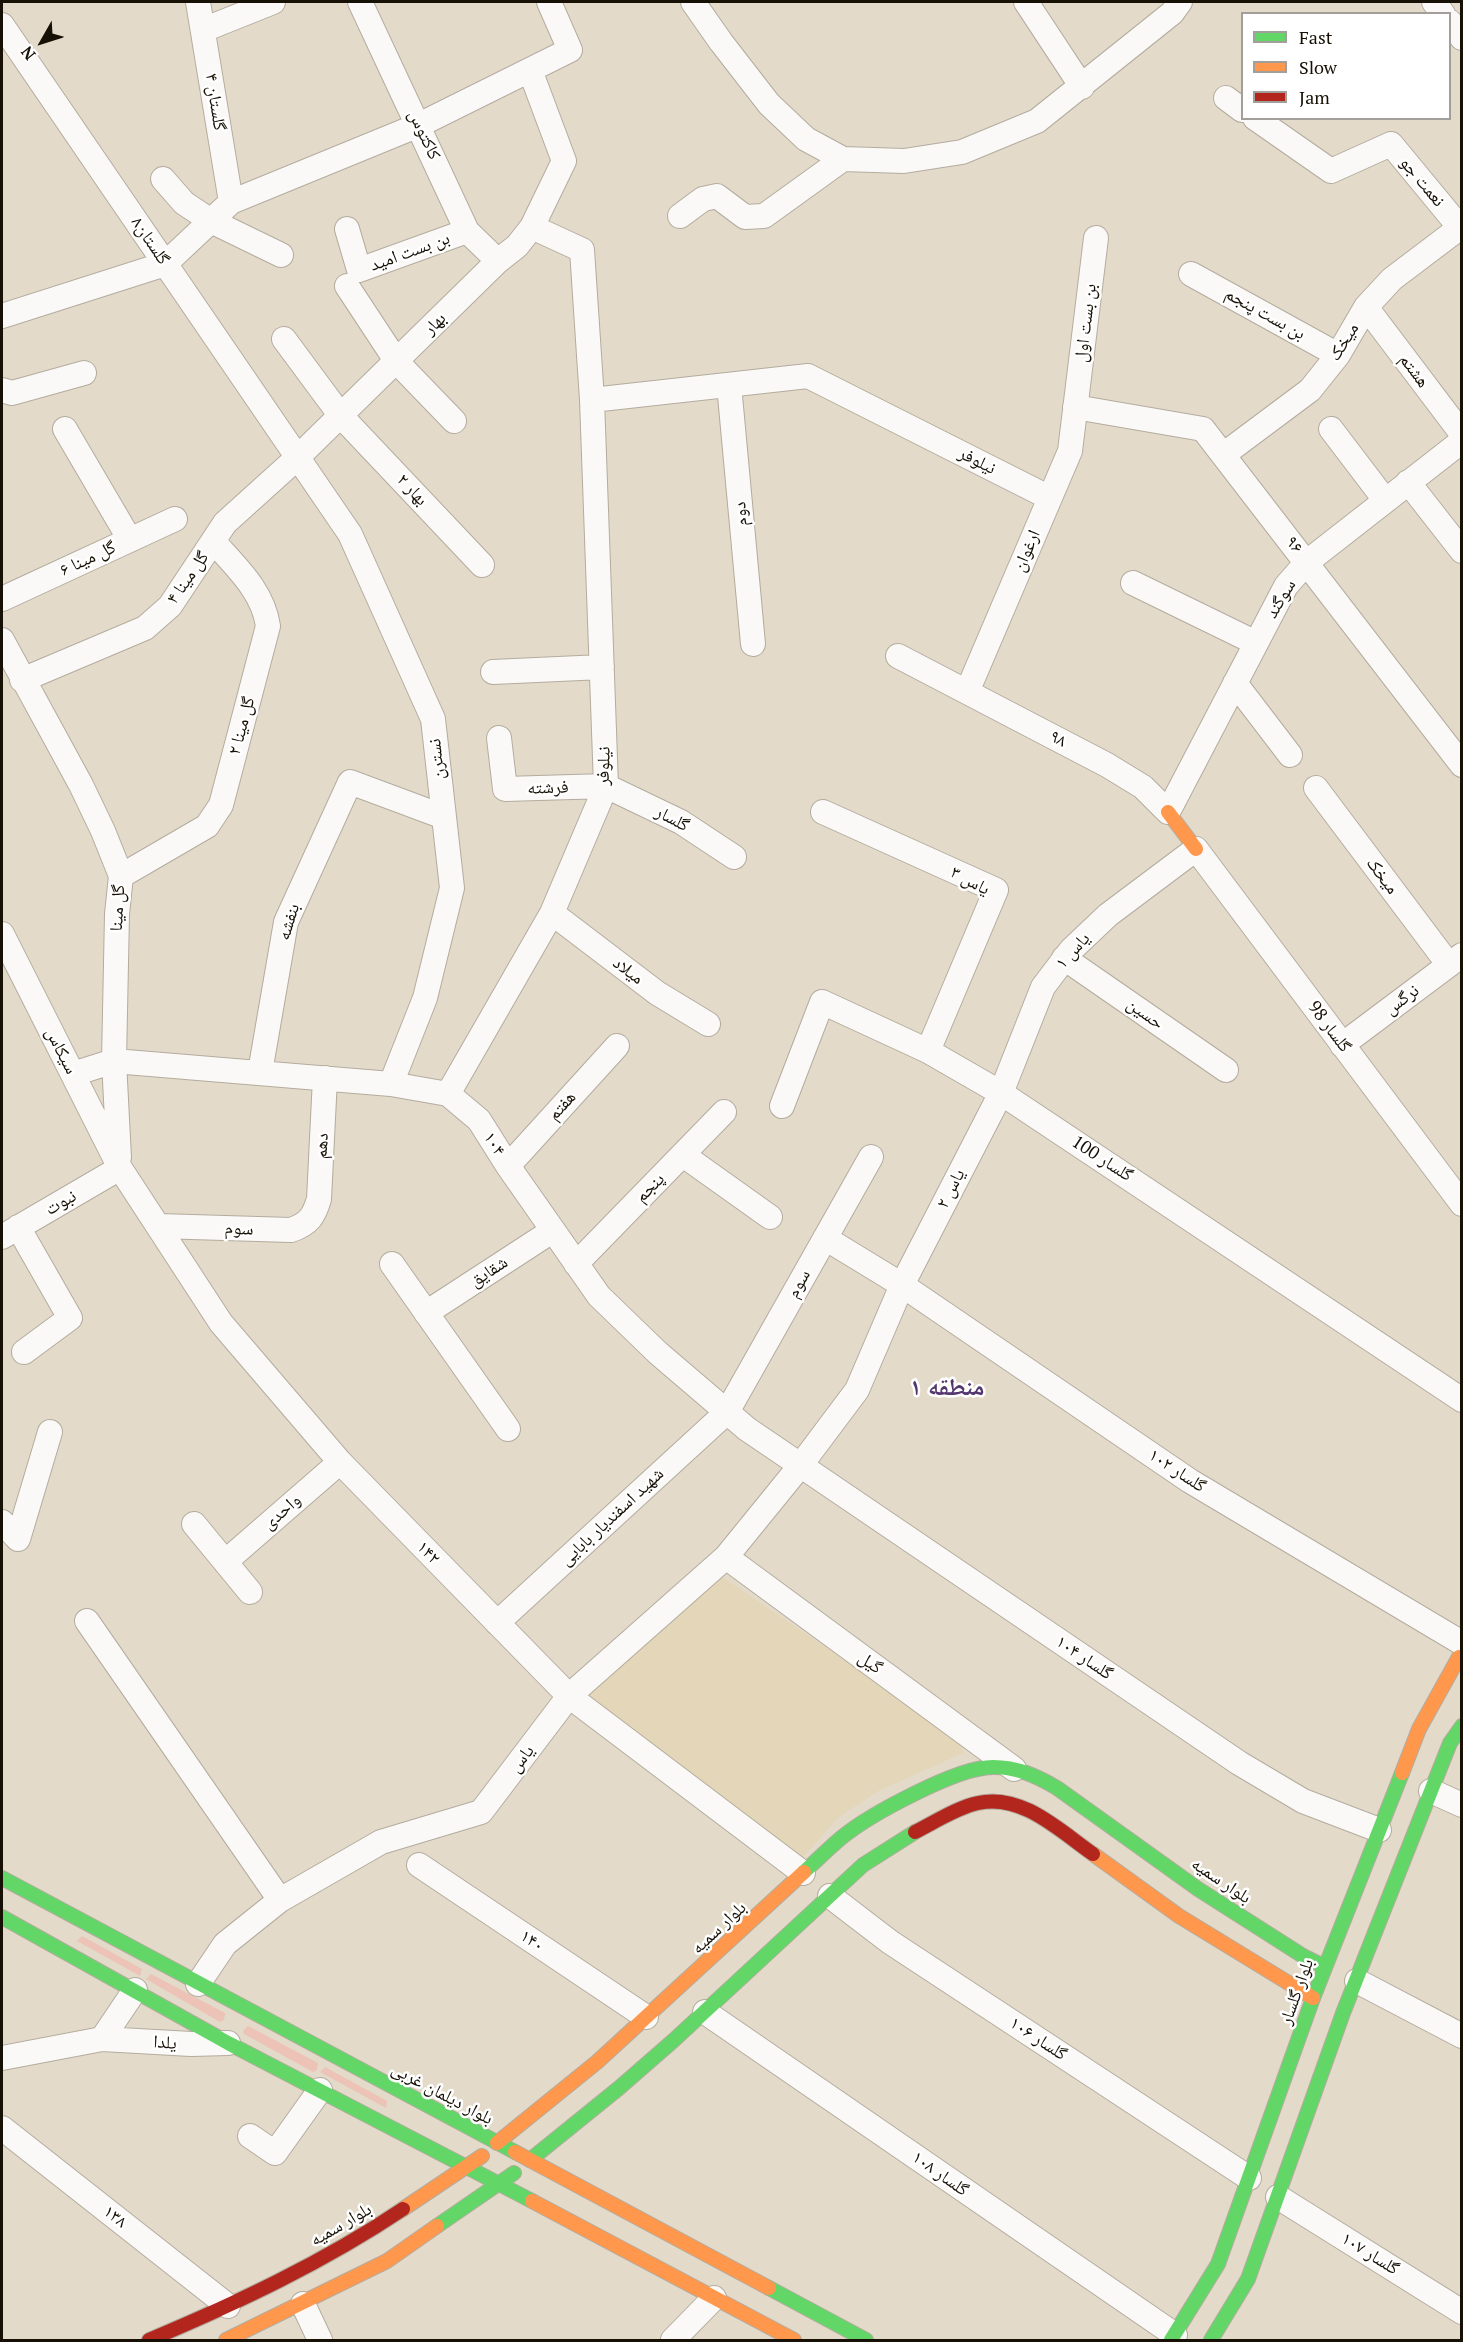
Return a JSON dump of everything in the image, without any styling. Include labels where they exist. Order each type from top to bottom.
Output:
[{"type":"main road","name":"۹۸","points":[[1168,812],[1196,849]]},
{"type":"main road","points":[[1461,1651],[1461,1672]]},
{"type":"main road","name":"بلوار گلسار","points":[[1211,2340],[1248,2279],[1278,2197],[1328,2005],[1341,1974],[1379,1830],[1419,1729],[1461,1651]]},
{"type":"main road","name":"بلوار گلسار","points":[[1173,2338],[1218,2264],[1249,2178],[1341,1974],[1431,1791],[1450,1743],[1461,1726]]},
{"type":"main road","name":"بلوار سمیه","points":[[226,2340],[387,2261],[500,2184],[619,2088],[693,1999],[816,1884],[843,1837],[892,1806],[967,1771],[991,1767],[1014,1769],[1037,1776],[1198,1888],[1303,1956],[1341,1974]]},
{"type":"main road","name":"بلوار سمیه","points":[[149,2340],[228,2306],[369,2232],[497,2143],[597,2062],[646,2017],[693,1999],[816,1884],[863,1864],[909,1835],[976,1803],[1008,1803],[1039,1816],[1179,1916],[1328,2005]]},
{"type":"main road","name":"بلوار دیلمان غربی","points":[[2,1878],[198,1984],[243,2013],[530,2160],[866,2340]]},
{"type":"main road","points":[[2,1917],[320,2090],[794,2340]]},
{"type":"street","name":"گلستان ۴","points":[[198,2],[231,202]]},
{"type":"street","points":[[203,30],[273,2]]},
{"type":"street","name":"کاکتوس","points":[[360,2],[467,231],[498,261]]},
{"type":"street","points":[[2,316],[165,264],[231,202],[419,125],[570,50],[549,2]]},
{"type":"street","points":[[693,2],[769,104],[806,139],[843,159],[904,161],[962,153],[1037,121],[1172,13],[1180,2]]},
{"type":"street","points":[[1026,2],[1082,87]]},
{"type":"street","name":"گلستان۸","points":[[2,25],[297,458]]},
{"type":"street","points":[[1451,25],[1461,38]]},
{"type":"street","name":"بهار","points":[[297,458],[498,261],[517,246],[532,227],[564,161],[530,70]]},
{"type":"street","name":"نعمت جو","points":[[1259,120],[1331,171],[1391,144],[1461,228]]},
{"type":"street","points":[[680,216],[703,199],[717,196],[745,217],[764,216],[843,159]]},
{"type":"street","points":[[164,180],[184,202],[211,221],[281,255]]},
{"type":"street","name":"نیلوفر","points":[[448,1094],[552,913],[606,786],[592,400],[582,250],[532,227]]},
{"type":"street","name":"میخک","points":[[1223,455],[1310,390],[1338,355],[1366,307],[1392,279],[1461,228]]},
{"type":"street","name":"بن بست امید","points":[[347,229],[359,270],[467,231]]},
{"type":"street","name":"بن بست اول","points":[[1075,407],[1096,238]]},
{"type":"street","name":"بن بست پنجم","points":[[1191,274],[1338,355]]},
{"type":"street","points":[[348,286],[397,362],[454,422]]},
{"type":"street","name":"هشتم","points":[[1366,307],[1461,434]]},
{"type":"street","name":"بهار ۲","points":[[284,339],[342,416],[482,565]]},
{"type":"street","points":[[2,390],[12,393],[84,373]]},
{"type":"street","name":"نیلوفر","points":[[592,400],[808,376],[1050,498]]},
{"type":"street","name":"دوم","points":[[729,385],[753,644]]},
{"type":"street","name":"۹۶","points":[[1075,407],[1203,429],[1461,765]]},
{"type":"street","name":"ارغوان","points":[[967,692],[1070,451],[1075,407]]},
{"type":"street","points":[[65,429],[130,540]]},
{"type":"street","points":[[1331,429],[1385,500]]},
{"type":"street","name":"سوگند","points":[[1168,812],[1286,586],[1307,562],[1461,441]]},
{"type":"street","name":"گل مینا ۴","points":[[22,680],[145,628],[170,606],[225,523],[297,458]]},
{"type":"street","name":"نسترن","points":[[297,458],[350,534],[433,719],[452,888],[425,998],[391,1084]]},
{"type":"street","points":[[1408,482],[1461,551]]},
{"type":"street","name":"گل مینا ۶","points":[[2,598],[175,519]]},
{"type":"street","name":"گل مینا ۲","points":[[121,876],[207,826],[221,805],[268,626],[266,612],[258,593],[213,541]]},
{"type":"street","points":[[1133,583],[1256,643]]},
{"type":"street","name":"گل مینا","points":[[2,640],[81,785],[121,876],[117,914],[114,1061],[120,1168]]},
{"type":"street","name":"۹۸","points":[[898,656],[1107,765],[1143,786],[1168,812]]},
{"type":"street","points":[[493,672],[602,667]]},
{"type":"street","points":[[1235,683],[1290,755]]},
{"type":"street","name":"فرشته","points":[[499,738],[505,789],[606,786]]},
{"type":"street","name":"بنفشه","points":[[260,1072],[286,922],[350,782],[444,817]]},
{"type":"street","name":"گلسار","points":[[606,786],[681,822],[734,857]]},
{"type":"street","name":"میخک","points":[[1316,788],[1455,960]]},
{"type":"street","name":"یاس ۳","points":[[823,812],[996,890],[928,1051]]},
{"type":"street","name":"یاس ۱","points":[[1001,1093],[1043,987],[1064,958],[1108,915],[1196,849]]},
{"type":"street","name":"گلسار 98","points":[[1196,849],[1461,1204]]},
{"type":"street","name":"میلاد","points":[[552,913],[657,993],[708,1024]]},
{"type":"street","name":"سیکاس","points":[[2,934],[120,1168]]},
{"type":"street","name":"حسین","points":[[1064,958],[1226,1070]]},
{"type":"street","name":"نرگس","points":[[1342,1046],[1455,960]]},
{"type":"street","name":"گلسار 100","points":[[782,1106],[822,1002],[928,1051],[1001,1093],[1461,1400]]},
{"type":"street","name":"هفتم","points":[[508,1166],[617,1046]]},
{"type":"street","points":[[73,1074],[114,1061],[391,1084],[448,1094]]},
{"type":"street","name":"دهم","points":[[315,1214],[319,1199],[325,1078]]},
{"type":"street","name":"یاس ۲","points":[[800,1466],[857,1389],[902,1285],[1001,1093]]},
{"type":"street","name":"۱۰۴","points":[[448,1094],[479,1120],[552,1231],[599,1296],[658,1353],[747,1429],[800,1466]]},
{"type":"street","name":"پنجم","points":[[576,1264],[724,1112]]},
{"type":"street","points":[[683,1155],[770,1217]]},
{"type":"street","name":"سوم","points":[[727,1412],[871,1157]]},
{"type":"street","name":"۱۴۲","points":[[120,1168],[221,1323],[340,1462],[569,1696],[816,1884]]},
{"type":"street","name":"نبوت","points":[[10,1232],[120,1168]]},
{"type":"street","name":"سوم","points":[[158,1226],[291,1230],[305,1226],[315,1214]]},
{"type":"street","name":"شقایق","points":[[426,1313],[552,1231]]},
{"type":"street","points":[[10,1232],[70,1318],[24,1352]]},
{"type":"street","name":"گلسار ۱۰۲","points":[[825,1238],[902,1285],[1190,1481],[1461,1651]]},
{"type":"street","points":[[392,1264],[508,1429]]},
{"type":"street","name":"شهید اسفندیار بابایی","points":[[497,1623],[727,1412]]},
{"type":"street","points":[[10,1530],[50,1432]]},
{"type":"street","name":"واحدی","points":[[225,1562],[340,1462]]},
{"type":"street","points":[[726,1557],[800,1466]]},
{"type":"street","name":"گلسار ۱۰۴","points":[[800,1466],[1239,1763],[1303,1801],[1379,1830]]},
{"type":"street","points":[[194,1524],[250,1592]]},
{"type":"street","name":"یاس","points":[[198,1984],[225,1944],[280,1900],[381,1842],[481,1812],[569,1696],[726,1557]]},
{"type":"street","name":"گیل","points":[[726,1557],[1014,1769]]},
{"type":"street","points":[[87,1621],[280,1900]]},
{"type":"street","points":[[1431,1791],[1461,1805]]},
{"type":"street","name":"۱۴۰","points":[[419,1865],[646,2017]]},
{"type":"street","name":"گلسار ۱۰۶","points":[[816,1884],[890,1942],[1249,2178]]},
{"type":"street","points":[[1341,1974],[1461,2036]]},
{"type":"street","points":[[102,2039],[135,1990]]},
{"type":"street","name":"گلسار ۱۰۸","points":[[693,1999],[1173,2338]]},
{"type":"street","name":"یلدا","points":[[2,2058],[102,2039],[191,2044],[230,2039]]},
{"type":"street","points":[[250,2136],[275,2153],[320,2090]]},
{"type":"street","name":"۱۳۸","points":[[2,2128],[228,2306]]},
{"type":"street","name":"گلسار ۱۰۷","points":[[1278,2197],[1461,2312]]},
{"type":"street","points":[[673,2340],[714,2298]]},
{"type":"street","points":[[303,2304],[320,2340]]},
{"type":"shaded area","points":[[718,1574],[959,1738],[963,1753],[876,1792],[839,1817],[802,1858],[577,1700]]},
{"type":"shaded area","points":[[82,1936],[142,1969],[140,1976],[77,1941]]},
{"type":"shaded area","points":[[151,1974],[225,2013],[224,2020],[220,2022],[146,1979]]},
{"type":"shaded area","points":[[248,2026],[318,2063],[317,2070],[313,2072],[244,2034],[243,2031]]},
{"type":"shaded area","points":[[325,2067],[387,2101],[386,2108],[320,2072]]},
{"type":"traffic: fast","points":[[1211,2340],[1248,2279],[1343,2013],[1450,1743],[1462,1726]]},
{"type":"traffic: fast","points":[[804,1872],[854,1828],[892,1805],[936,1783],[977,1769],[993,1767],[1019,1770],[1057,1788],[1198,1889],[1303,1956],[1325,1967]]},
{"type":"traffic: fast","points":[[1171,2340],[1218,2264],[1313,1998],[1402,1773]]},
{"type":"traffic: fast","points":[[530,2160],[674,2040],[863,1865],[915,1832]]},
{"type":"traffic: fast","points":[[2,1878],[515,2152]]},
{"type":"traffic: fast","points":[[2,1917],[228,2043],[532,2201]]},
{"type":"traffic: fast","points":[[437,2226],[514,2173]]},
{"type":"traffic: fast","points":[[769,2288],[866,2340]]},
{"type":"traffic: slow","points":[[1168,812],[1196,849]]},
{"type":"traffic: slow","points":[[1402,1773],[1419,1729],[1459,1657]]},
{"type":"traffic: slow","points":[[1093,1854],[1179,1916],[1313,1998]]},
{"type":"traffic: slow","points":[[497,2143],[597,2062],[804,1872]]},
{"type":"traffic: slow","points":[[515,2152],[769,2288]]},
{"type":"traffic: slow","points":[[403,2209],[482,2156]]},
{"type":"traffic: slow","points":[[532,2201],[794,2340]]},
{"type":"traffic: slow","points":[[226,2340],[387,2261],[437,2226]]},
{"type":"traffic: jam","points":[[915,1832],[962,1808],[994,1801],[1010,1804],[1040,1816],[1093,1854]]},
{"type":"traffic: jam","points":[[149,2340],[311,2264],[403,2209]]},
{"type":"district","name":"منطقه ۱","points":[[947,1388]]}]
